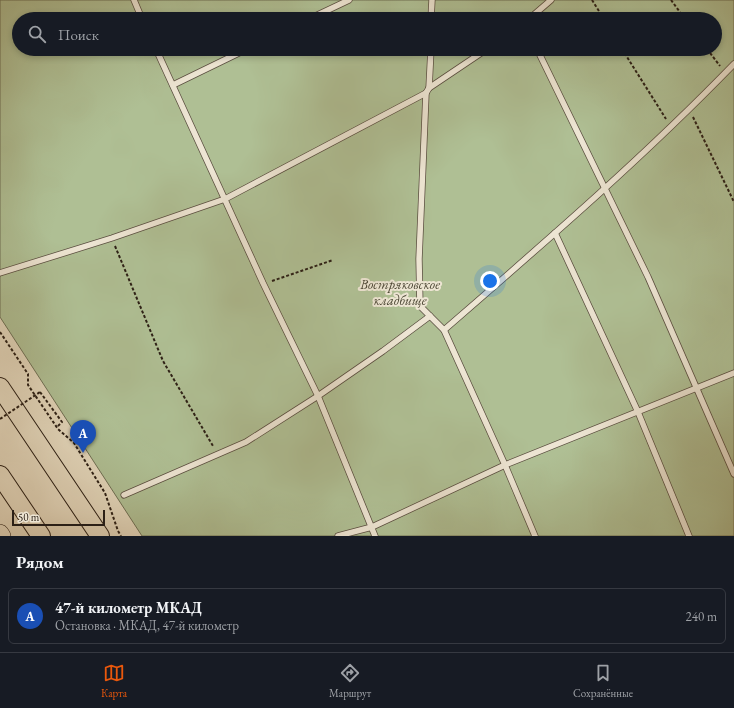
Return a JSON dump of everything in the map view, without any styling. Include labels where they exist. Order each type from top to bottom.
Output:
[{"type":"highway","points":[[0,387],[100,536]]},
{"type":"highway","points":[[0,474],[41,536]]},
{"type":"lane","points":[[134,0],[139,12]]},
{"type":"lane","points":[[324,12],[349,0]]},
{"type":"lane","points":[[431,12],[432,0]]},
{"type":"lane","points":[[537,12],[552,0]]},
{"type":"lane","points":[[159,56],[263,283],[318,396],[375,536]]},
{"type":"lane","points":[[173,85],[233,56]]},
{"type":"lane","points":[[430,56],[419,259],[420,306],[444,330],[506,465],[535,536]]},
{"type":"lane","points":[[0,273],[112,238],[225,199],[428,90],[476,56]]},
{"type":"lane","points":[[540,56],[648,277],[734,474]]},
{"type":"lane","points":[[444,330],[605,188],[689,109],[734,64]]},
{"type":"lane","points":[[555,233],[638,412],[689,536]]},
{"type":"lane","points":[[124,495],[246,442],[318,396],[430,316]]},
{"type":"lane","points":[[338,536],[372,527],[506,465],[734,373]]},
{"type":"path","points":[[592,0],[600,12]]},
{"type":"path","points":[[671,0],[680,12]]},
{"type":"path","points":[[626,56],[670,127]]},
{"type":"path","points":[[712,56],[725,73]]},
{"type":"path","points":[[689,109],[734,202]]},
{"type":"path","points":[[112,238],[163,361],[217,454]]},
{"type":"path","points":[[263,283],[333,260]]},
{"type":"path","points":[[0,332],[28,374],[28,385],[57,427],[74,443],[105,493],[118,531],[122,536]]},
{"type":"path","points":[[0,419],[40,392],[62,422],[57,427]]},
{"type":"green space","name":"Востряковское кладбище","points":[[0,0],[734,0],[734,536],[142,536],[0,317]]},
{"type":"place","name":"47-й километр МКАД","points":[[83,453]]}]
